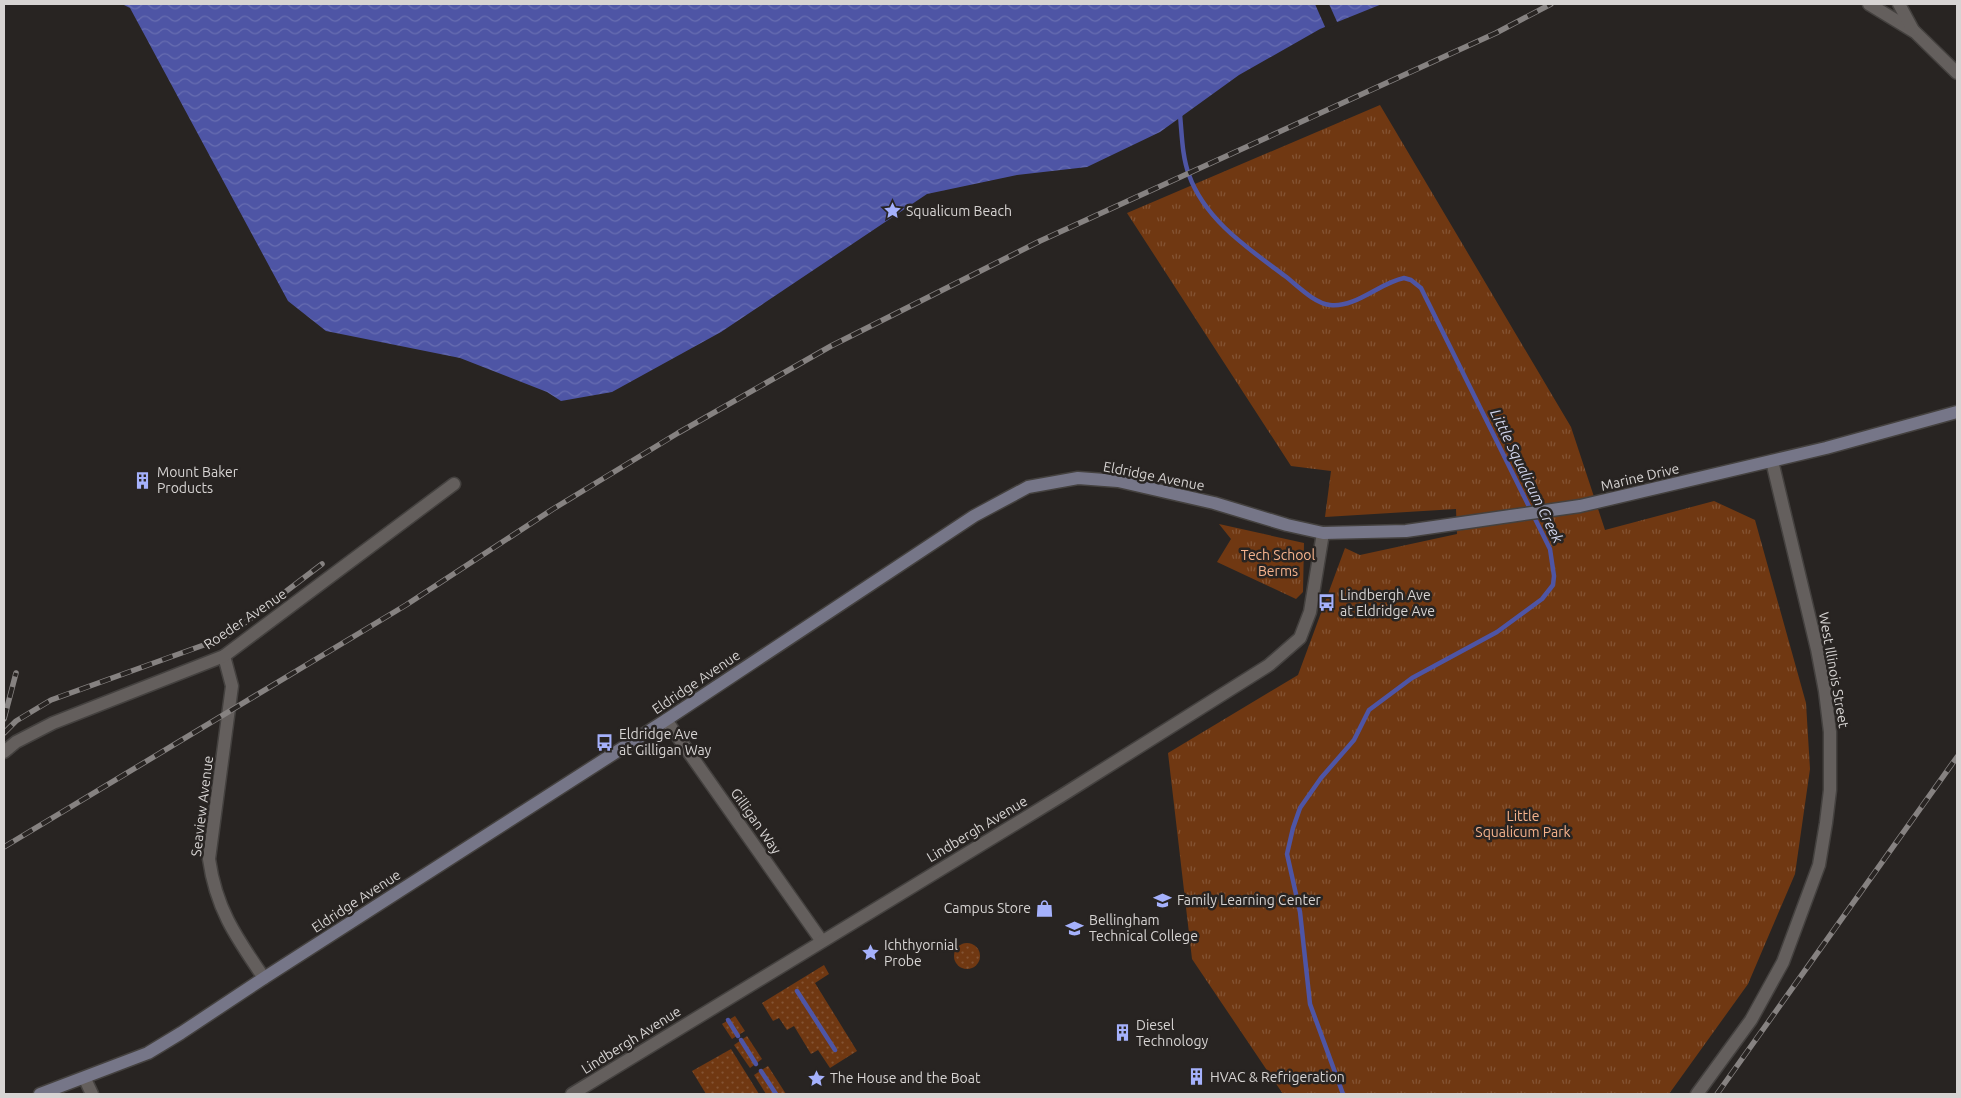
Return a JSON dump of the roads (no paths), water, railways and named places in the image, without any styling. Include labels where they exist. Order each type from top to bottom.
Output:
[{"type":"main road","name":"Marine Drive","points":[[1323,533],[1406,530],[1580,506],[1772,461],[1957,412]]},
{"type":"main road","name":"Eldridge Avenue","points":[[40,1094],[85,1079],[148,1053],[181,1033],[666,720],[974,516],[1028,487],[1078,478],[1118,481],[1214,503],[1287,526],[1323,533]]},
{"type":"street","points":[[1868,4],[1915,32],[1957,73]]},
{"type":"street","points":[[1899,4],[1915,32]]},
{"type":"street","name":"West Illinois Street","points":[[1697,1094],[1751,1020],[1782,962],[1819,865],[1830,790],[1830,732],[1818,649],[1772,461]]},
{"type":"street","name":"Roeder Avenue","points":[[4,752],[16,742],[53,723],[224,656],[454,484]]},
{"type":"street","name":"Lindbergh Avenue","points":[[572,1094],[821,940],[1061,796],[1269,664],[1300,638],[1310,612],[1323,533]]},
{"type":"street","name":"Seaview Avenue","points":[[224,656],[232,686],[210,859],[212,876],[221,910],[264,978]]},
{"type":"street","name":"Gilligan Way","points":[[666,720],[821,940]]},
{"type":"street","points":[[85,1079],[92,1094]]},
{"type":"water","points":[[122,4],[1382,4],[1320,29],[1239,75],[1160,132],[1087,167],[1017,175],[927,194],[721,332],[612,392],[561,401],[547,392],[460,358],[326,331],[288,301],[130,8]]},
{"type":"waterway","name":"Little Squalicum Creek","points":[[1180,115],[1187,168],[1196,191],[1206,206],[1217,220],[1243,244],[1306,294],[1324,304],[1340,305],[1349,303],[1404,278],[1411,280],[1421,288],[1550,549],[1554,576],[1553,585],[1542,599],[1497,632],[1412,678],[1369,710],[1354,740],[1321,778],[1300,808],[1287,854],[1300,912],[1310,1004],[1343,1094]]},
{"type":"waterway","points":[[797,991],[835,1050]]},
{"type":"waterway","points":[[728,1020],[738,1036]]},
{"type":"waterway","points":[[741,1040],[756,1064]]},
{"type":"waterway","points":[[761,1071],[776,1094]]},
{"type":"railway","points":[[4,847],[406,605],[553,509],[678,433],[831,346],[1040,241],[1496,33],[1551,4]]},
{"type":"railway","points":[[4,733],[16,721],[51,700],[226,637],[322,564]]},
{"type":"railway","points":[[4,719],[16,673]]},
{"type":"railway","points":[[1717,1094],[1957,757]]},
{"type":"place","name":"Squalicum Beach","points":[[892,211]]},
{"type":"place","name":"Mount Baker Products","points":[[143,480]]},
{"type":"place","name":"Lindbergh Ave at Eldridge Ave","points":[[1326,603]]},
{"type":"place","name":"Eldridge Ave at Gilligan Way","points":[[605,742]]},
{"type":"place","name":"Family Learning Center","points":[[1163,900]]},
{"type":"place","name":"Campus Store","points":[[1045,908]]},
{"type":"place","name":"Bellingham Technical College","points":[[1075,928]]},
{"type":"place","name":"Ichthyornial Probe","points":[[870,953]]},
{"type":"place","name":"Diesel Technology","points":[[1122,1033]]},
{"type":"place","name":"HVAC & Refrigeration","points":[[1196,1077]]},
{"type":"place","name":"The House and the Boat","points":[[816,1078]]},
{"type":"park label","name":"Tech School Berms","points":[[1278,564]]},
{"type":"park label","name":"Little Squalicum Park","points":[[1523,824]]}]
